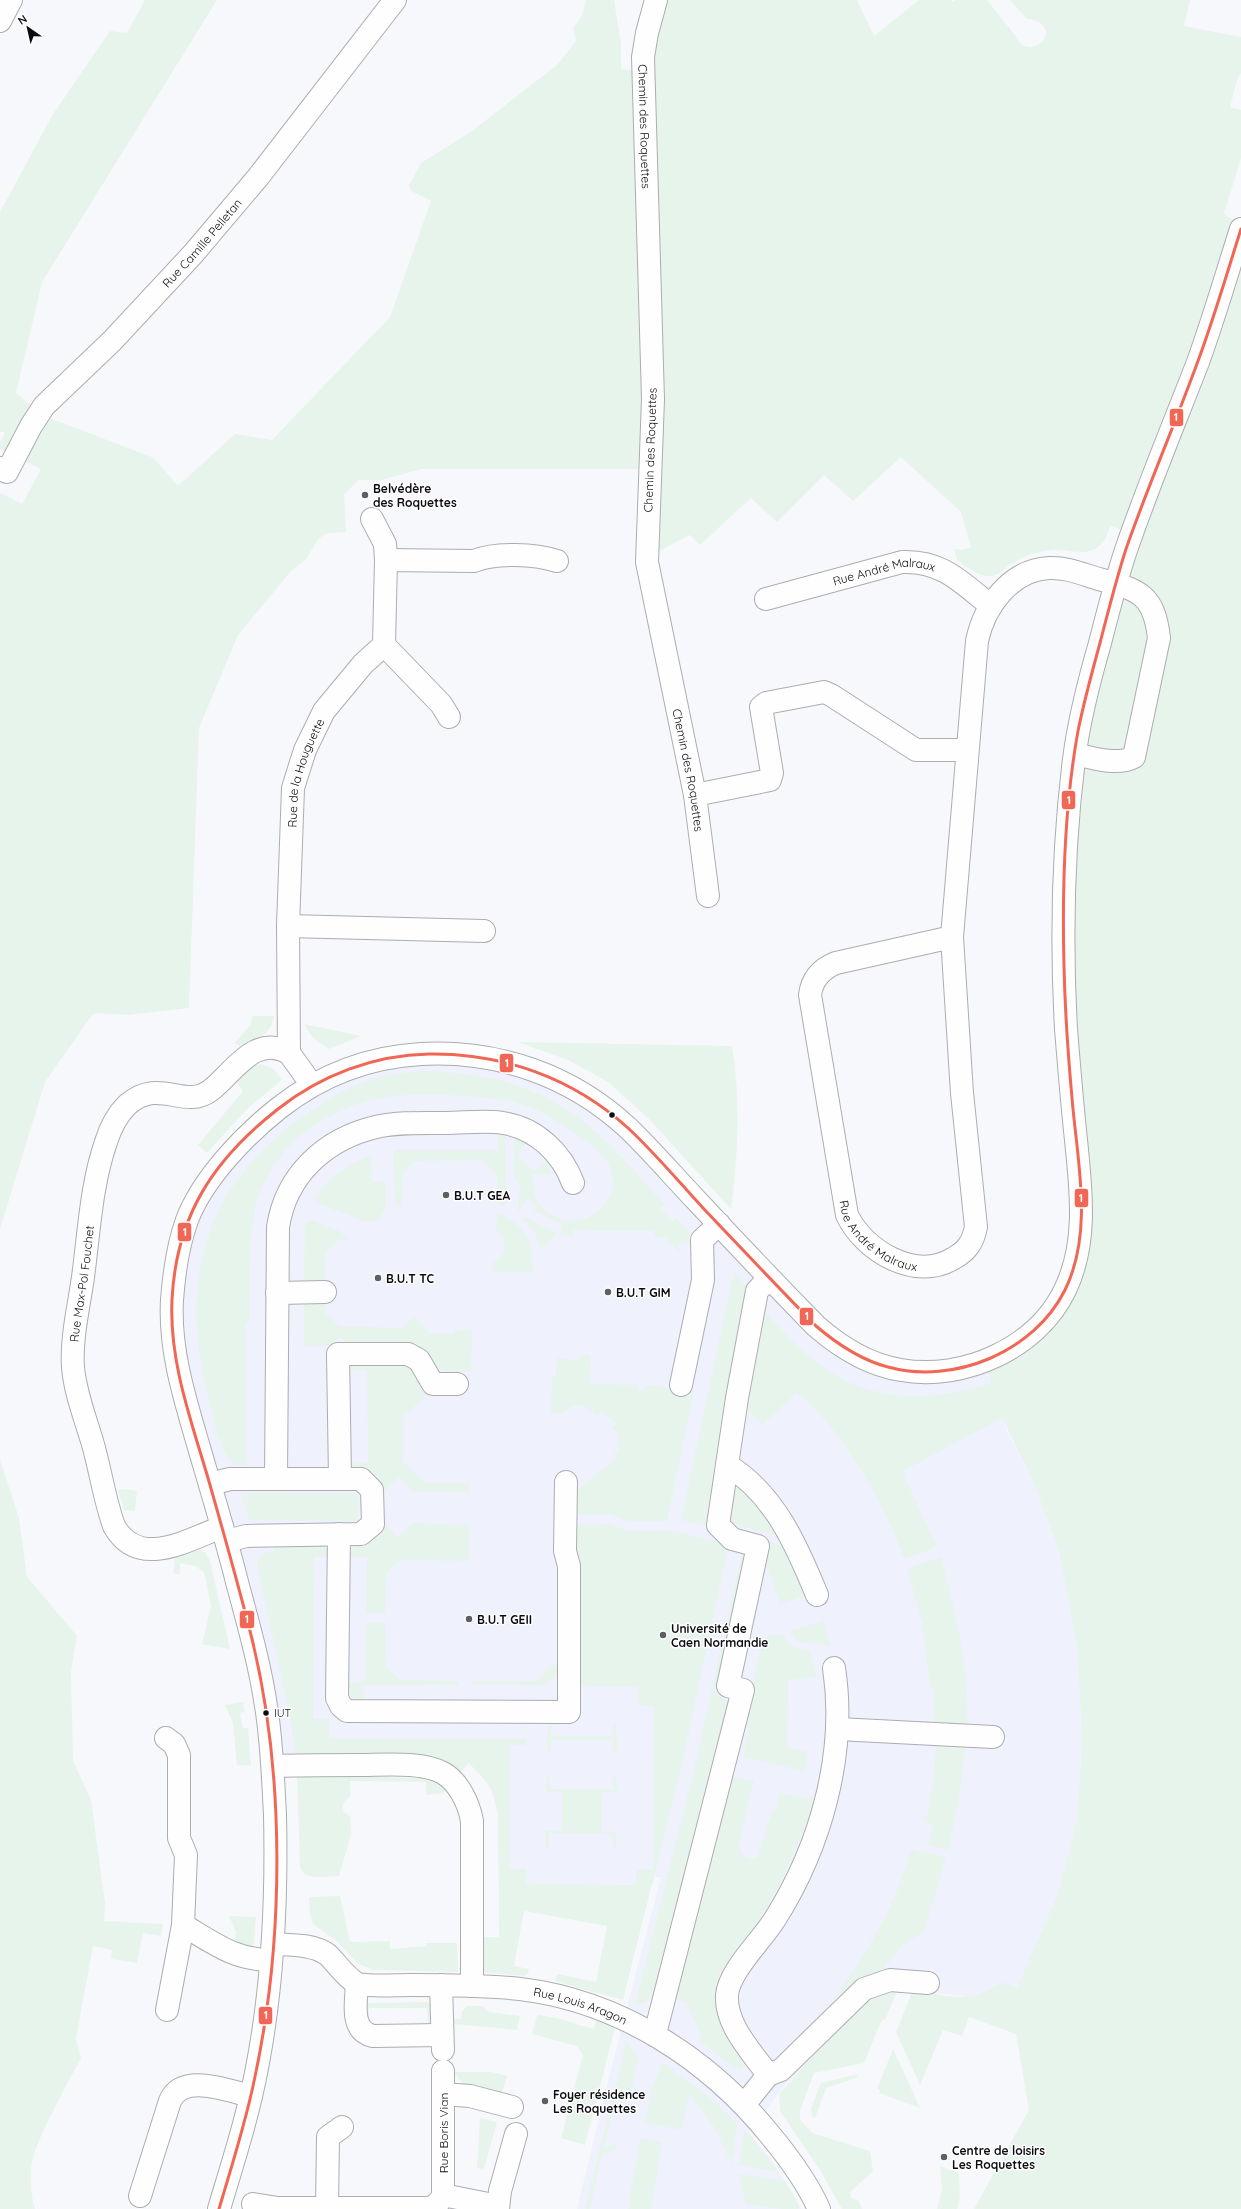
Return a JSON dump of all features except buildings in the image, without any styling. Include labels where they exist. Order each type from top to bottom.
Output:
[{"type":"street","points":[[0,21],[11,0]]},
{"type":"street","name":"Rue Camille Pelletan","points":[[0,468],[7,472],[31,426],[44,406],[112,341],[193,254],[254,182],[395,0]]},
{"type":"street","name":"Chemin des Roquettes","points":[[656,0],[647,33],[643,57],[653,399],[647,562],[695,795],[708,896]]},
{"type":"street","points":[[219,2209],[238,2148],[251,2096],[266,2013],[272,1952],[276,1872],[273,1766],[265,1697],[224,1534],[184,1396],[174,1348],[173,1295],[180,1244],[191,1211],[224,1162],[244,1139],[269,1117],[312,1085],[355,1064],[403,1055],[439,1053],[474,1055],[538,1071],[571,1086],[613,1115],[631,1131],[816,1326],[839,1345],[882,1366],[916,1372],[950,1370],[983,1362],[1015,1346],[1030,1334],[1057,1304],[1073,1272],[1081,1235],[1081,1194],[1066,1026],[1063,922],[1069,801],[1075,754],[1084,705],[1116,583],[1140,511],[1200,357],[1241,229]]},
{"type":"street","points":[[372,519],[385,544],[384,645],[441,704],[448,717]]},
{"type":"street","points":[[386,560],[474,561],[486,556],[543,556],[557,561]]},
{"type":"street","name":"Rue André Malraux","points":[[766,599],[902,562],[912,562],[938,567],[953,576],[991,606]]},
{"type":"street","name":"Rue André Malraux","points":[[952,937],[836,963],[827,967],[817,976],[813,982],[810,995],[847,1215],[857,1232],[875,1248],[902,1262],[922,1267],[937,1266],[959,1255],[971,1244],[976,1227],[962,1093],[952,937],[977,641],[980,627],[991,606],[1008,585],[1021,576],[1039,569],[1049,568],[1072,570],[1116,583],[1140,594],[1148,601],[1155,612],[1158,627],[1159,638],[1137,750],[1134,757],[1127,761],[1092,758],[1075,754]]},
{"type":"street","name":"Rue de la Houguette","points":[[289,1053],[288,926],[291,806],[297,772],[324,711],[363,664],[384,645]]},
{"type":"street","points":[[695,795],[767,782],[772,777],[761,707],[766,703],[824,692],[831,694],[916,750],[967,750]]},
{"type":"street","points":[[288,926],[484,931]]},
{"type":"street","name":"Rue Max-Pol Fouchet","points":[[289,1053],[272,1048],[247,1056],[233,1066],[212,1090],[202,1095],[188,1098],[162,1092],[150,1092],[133,1100],[126,1106],[113,1124],[106,1142],[88,1237],[76,1329],[73,1367],[114,1526],[120,1536],[129,1544],[139,1549],[152,1550],[224,1534],[246,1536],[361,1534],[373,1524],[372,1490],[361,1479],[340,1478]]},
{"type":"street","points":[[289,1053],[312,1085]]},
{"type":"street","points":[[276,1479],[278,1227],[282,1207],[289,1188],[305,1168],[338,1142],[363,1131],[391,1124],[501,1123],[532,1133],[553,1150],[566,1165],[573,1183]]},
{"type":"street","points":[[681,1386],[703,1280],[702,1240],[719,1224]]},
{"type":"street","points":[[647,2030],[743,1690],[728,1686],[758,1546],[732,1539],[718,1525],[756,1291],[769,1278]]},
{"type":"street","points":[[277,1292],[325,1292]]},
{"type":"street","points":[[210,1484],[230,1479],[340,1478],[338,1354],[408,1354],[419,1360],[433,1384],[457,1384]]},
{"type":"street","points":[[727,1465],[752,1484],[774,1509],[805,1565],[817,1595]]},
{"type":"street","points":[[339,1534],[337,1698],[343,1709],[347,1711],[569,1712],[569,1566],[565,1551],[566,1482]]},
{"type":"street","points":[[768,2075],[734,2026],[730,2016],[727,1994],[737,1971],[776,1918],[801,1869],[812,1842],[827,1793],[834,1761],[838,1729],[838,1696],[834,1668]]},
{"type":"street","points":[[838,1729],[993,1737]]},
{"type":"street","points":[[166,1738],[174,1744],[179,1755],[179,1838],[186,1855],[183,1925],[166,2010]]},
{"type":"street","points":[[273,1766],[405,1766],[436,1770],[449,1777],[454,1782],[464,1798],[472,1821],[472,1986]]},
{"type":"street","points":[[183,1925],[235,1955],[253,1960],[272,1952],[321,1951],[349,1979],[357,1984],[357,2023],[363,2032],[373,2036],[442,2052]]},
{"type":"street","points":[[744,2105],[768,2075],[781,2070],[864,1989],[890,1980],[928,1983]]},
{"type":"street","name":"Rue Louis Aragon","points":[[357,1984],[472,1986],[531,1991],[573,2000],[647,2030],[709,2071],[744,2105],[789,2159],[812,2194],[819,2209]]},
{"type":"street","name":"Rue Boris Vian","points":[[442,1985],[443,2195]]},
{"type":"street","points":[[140,2196],[170,2101],[176,2091],[186,2086],[197,2086],[251,2096]]},
{"type":"street","points":[[443,2094],[470,2096],[512,2107]]},
{"type":"street","points":[[327,2209],[328,2138],[342,2127]]},
{"type":"street","points":[[253,2204],[278,2208],[428,2208],[440,2202],[443,2195],[498,2207],[500,2191],[516,2134]]},
{"type":"shaded area","points":[[145,0],[217,0],[42,282],[16,393],[34,408],[55,420],[154,458],[178,486],[235,434],[272,440],[390,317],[431,201],[411,191],[409,185],[421,163],[472,131],[557,65],[576,41],[573,28],[582,16],[586,0],[614,0],[621,44],[621,69],[632,70],[643,57],[657,0],[857,0],[874,36],[919,0],[951,0],[952,2],[956,0],[987,0],[1020,43],[1024,46],[1031,47],[1041,43],[1045,37],[1046,30],[1044,26],[1038,22],[1027,19],[1010,0],[1190,0],[1184,26],[1241,37],[1241,73],[1237,80],[1230,107],[1241,110],[1241,158],[1224,214],[1241,225],[1241,2209],[974,2209],[1029,2110],[1016,2034],[969,2017],[962,2036],[943,2030],[920,2085],[896,2032],[913,1990],[959,1997],[979,1994],[1002,1982],[1017,1988],[1058,1893],[1077,1820],[1082,1739],[1077,1646],[1059,1551],[1032,1479],[1002,1418],[905,1470],[904,1475],[937,1547],[904,1559],[886,1516],[860,1469],[845,1446],[813,1407],[796,1393],[763,1425],[745,1407],[762,1314],[768,1315],[794,1342],[823,1367],[844,1380],[861,1387],[898,1395],[917,1396],[955,1393],[991,1383],[983,1362],[1001,1354],[1073,1272],[1069,801],[1132,533],[1110,526],[1103,543],[1092,550],[1080,552],[1056,549],[1040,552],[1019,560],[995,575],[983,575],[968,568],[957,559],[954,549],[962,550],[971,547],[961,512],[901,457],[853,501],[824,475],[777,522],[751,498],[700,545],[690,535],[657,552],[637,553],[639,469],[422,469],[381,480],[359,480],[344,494],[346,532],[328,533],[319,538],[306,559],[291,571],[238,635],[199,728],[189,1008],[127,1015],[96,1013],[92,1015],[45,1082],[0,1229],[0,493],[22,504],[41,469],[0,449],[0,443],[5,433],[0,431],[0,212],[53,114],[110,31],[127,33]]},
{"type":"shaded area","points":[[252,1016],[274,1016],[273,1022],[267,1032],[258,1039],[241,1047],[235,1043],[251,1024]]},
{"type":"shaded area","points":[[304,1024],[361,1036],[329,1049],[313,1038]]},
{"type":"shaded area","points":[[518,1042],[732,1046],[737,1087],[738,1128],[731,1209],[649,1119],[608,1082],[568,1060]]},
{"type":"shaded area","name":"Université de Caen Normandie","points":[[439,1053],[571,1085],[769,1278],[882,1366],[983,1362],[1006,1429],[1032,1479],[1059,1551],[1077,1646],[1082,1739],[1077,1820],[1058,1893],[1017,1989],[1002,1982],[988,1992],[968,1997],[913,1990],[897,1991],[878,1996],[864,2003],[784,2086],[749,2133],[770,2158],[801,2209],[577,2209],[610,2073],[661,1877],[655,1877],[653,1885],[506,1883],[506,1758],[272,1756],[174,1348],[191,1211],[297,1094]]},
{"type":"shaded area","points":[[261,1064],[274,1069],[282,1080],[248,1108],[207,1153],[198,1145],[243,1091],[233,1077],[251,1066]]},
{"type":"shaded area","points":[[422,1071],[464,1074],[505,1082],[544,1096],[562,1107],[592,1128],[614,1148],[664,1204],[660,1208],[672,1221],[676,1218],[689,1231],[691,1239],[686,1244],[679,1243],[679,1252],[665,1237],[655,1237],[654,1231],[573,1230],[573,1236],[556,1235],[541,1250],[535,1233],[523,1219],[525,1217],[559,1235],[564,1226],[534,1210],[537,1205],[526,1199],[518,1213],[520,1183],[514,1179],[514,1145],[516,1140],[520,1139],[525,1142],[518,1156],[534,1171],[548,1161],[551,1175],[533,1174],[533,1187],[539,1203],[552,1215],[565,1220],[577,1220],[589,1217],[599,1211],[607,1202],[611,1191],[612,1178],[607,1161],[594,1147],[545,1114],[522,1104],[478,1097],[405,1095],[370,1101],[347,1108],[324,1119],[304,1133],[287,1149],[272,1168],[261,1190],[254,1215],[250,1255],[249,1323],[245,1323],[246,1465],[233,1464],[228,1458],[219,1439],[210,1406],[199,1348],[196,1310],[199,1273],[208,1238],[222,1206],[241,1175],[267,1146],[313,1109],[342,1091],[370,1080],[403,1073]]},
{"type":"shaded area","points":[[498,1131],[505,1132],[506,1204],[504,1206],[497,1204],[497,1176],[482,1160],[414,1161],[403,1174],[402,1207],[396,1206],[393,1153],[397,1150],[497,1150]]},
{"type":"shaded area","points":[[368,1157],[371,1158],[372,1182],[385,1182],[385,1208],[383,1214],[379,1218],[374,1221],[366,1222],[317,1203],[315,1197],[332,1178],[345,1168]]},
{"type":"shaded area","points":[[497,1213],[515,1223],[522,1229],[530,1243],[533,1272],[493,1272],[493,1263],[504,1253],[504,1238],[496,1231]]},
{"type":"shaded area","points":[[312,1220],[341,1232],[348,1240],[338,1240],[325,1254],[325,1284],[304,1281],[305,1224]]},
{"type":"shaded area","points":[[734,1272],[748,1288],[710,1526],[681,1520]]},
{"type":"shaded area","points":[[325,1300],[325,1313],[339,1326],[403,1328],[414,1317],[431,1334],[455,1334],[455,1330],[472,1330],[471,1372],[444,1371],[434,1365],[348,1345],[340,1337],[331,1346],[304,1346],[304,1302]]},
{"type":"shaded area","points":[[583,1355],[591,1355],[589,1384],[638,1385],[638,1392],[644,1391],[644,1385],[662,1386],[676,1392],[694,1391],[667,1521],[627,1521],[610,1514],[575,1515],[573,1493],[617,1458],[614,1454],[618,1451],[619,1434],[612,1429],[616,1424],[602,1412],[597,1416],[583,1405],[573,1405],[564,1413],[551,1413],[552,1377],[556,1377],[557,1358],[577,1360]]},
{"type":"shaded area","points":[[351,1363],[409,1363],[425,1389],[423,1399],[403,1416],[403,1462],[423,1482],[469,1483],[469,1492],[413,1492],[399,1477],[382,1494],[383,1487],[368,1469],[355,1469],[351,1466],[355,1463],[368,1463],[367,1370],[354,1370],[351,1368]]},
{"type":"shaded area","points":[[0,1460],[19,1518],[27,1577],[77,1636],[71,1671],[73,1761],[91,1800],[105,1903],[104,1921],[163,1924],[161,1936],[143,1933],[137,1963],[111,1959],[112,1950],[93,1946],[76,2038],[81,2058],[44,2129],[33,2158],[31,2184],[35,2209],[0,2209]]},
{"type":"shaded area","points":[[733,1476],[745,1488],[781,1536],[726,1522]]},
{"type":"shaded area","points":[[122,1489],[137,1491],[135,1511],[124,1510],[118,1490]]},
{"type":"shaded area","points":[[252,1493],[357,1494],[358,1521],[249,1520],[242,1496]]},
{"type":"shaded area","points":[[382,1521],[397,1538],[412,1523],[469,1525],[469,1561],[401,1560],[386,1574],[385,1613],[366,1613],[367,1557],[352,1557],[349,1553],[357,1546],[364,1546],[382,1528]]},
{"type":"shaded area","points":[[611,1524],[627,1531],[672,1531],[723,1543],[726,1557],[681,1768],[623,2000],[557,1982],[554,1979],[558,1974],[596,1982],[607,1926],[524,1911],[514,1966],[529,1969],[528,1973],[524,1976],[482,1972],[481,1937],[499,1937],[498,1815],[493,1794],[488,1784],[469,1763],[460,1773],[295,1756],[291,1721],[257,1566],[257,1562],[260,1557],[268,1552],[275,1551],[275,1544],[323,1546],[334,1553],[329,1557],[314,1557],[313,1719],[329,1719],[329,1738],[526,1739],[526,1745],[510,1745],[509,1869],[526,1869],[526,1883],[636,1885],[636,1870],[653,1870],[654,1706],[638,1705],[638,1687],[582,1686],[578,1680],[572,1550],[573,1525]]},
{"type":"shaded area","points":[[730,1532],[784,1546],[809,1595],[780,1604],[764,1559]]},
{"type":"shaded area","points":[[196,1548],[205,1552],[210,1561],[230,1649],[202,1644],[211,1606],[204,1572],[195,1566],[180,1563],[180,1574],[173,1574],[175,1556]]},
{"type":"shaded area","points":[[743,1549],[749,1550],[717,1696],[730,1700],[654,1992],[645,2003],[635,2004],[694,1771]]},
{"type":"shaded area","points":[[941,1557],[961,1643],[966,1686],[967,1729],[934,1729],[933,1687],[930,1687],[922,1623],[907,1568]]},
{"type":"shaded area","points":[[824,1621],[830,1646],[797,1641],[789,1631]]},
{"type":"shaded area","points":[[366,1623],[385,1623],[386,1666],[400,1680],[458,1681],[458,1685],[363,1685],[363,1701],[352,1698],[349,1691],[349,1684],[365,1681]]},
{"type":"shaded area","points":[[770,1634],[782,1635],[793,1647],[810,1650],[816,1677],[788,1680],[787,1748],[808,1752],[804,1771],[743,1757],[749,1728],[743,1726],[763,1639]]},
{"type":"shaded area","points":[[550,1665],[561,1665],[562,1673],[543,1685],[473,1685],[471,1681],[535,1682],[550,1668]]},
{"type":"shaded area","points":[[243,1702],[245,1712],[240,1713],[243,1728],[248,1728],[251,1766],[237,1765],[233,1723],[225,1705]]},
{"type":"shaded area","points":[[616,1722],[617,1754],[613,1752],[613,1740],[552,1740],[551,1752],[547,1752],[548,1723],[551,1724],[552,1736],[613,1736],[613,1723]]},
{"type":"shaded area","points":[[936,1740],[966,1742],[959,1798],[948,1850],[928,1845],[933,1824],[923,1822],[924,1816],[927,1816],[934,1775]]},
{"type":"shaded area","points":[[297,1773],[435,1779],[447,1790],[441,1794],[426,1795],[426,1782],[350,1781],[350,1797],[345,1802],[343,1807],[344,1812],[350,1817],[351,1835],[339,1876],[317,1877],[307,1875],[300,1867]]},
{"type":"shaded area","points":[[547,1774],[549,1775],[550,1789],[613,1790],[613,1776],[616,1775],[617,1792],[602,1792],[601,1832],[616,1832],[616,1849],[613,1848],[612,1834],[549,1833],[549,1848],[546,1848],[545,1831],[562,1831],[562,1792],[546,1791]]},
{"type":"shaded area","points":[[730,1777],[754,1781],[739,1843],[741,1853],[748,1859],[758,1857],[772,1811],[775,1811],[780,1793],[813,1800],[797,1847],[777,1889],[754,1929],[727,1970],[746,2062],[746,2065],[741,2070],[735,2068],[700,2041],[700,2036],[688,2003],[676,1999]]},
{"type":"shaded area","points":[[911,1849],[946,1858],[924,1931],[903,1945],[883,1969],[858,1979],[832,2000],[857,1965],[889,1909],[905,1869]]},
{"type":"shaded area","points":[[340,1896],[350,1942],[390,1941],[390,1949],[426,1946],[426,1943],[457,1943],[458,1972],[373,1970],[357,1963],[337,1941],[313,1924],[310,1915],[309,1897]]},
{"type":"shaded area","points":[[229,1916],[256,1917],[253,1949],[235,1940],[236,1932]]},
{"type":"shaded area","points":[[897,1991],[885,2020],[882,2019],[864,2063],[814,2073],[800,2110],[800,2120],[812,2133],[870,2151],[873,2171],[850,2192],[851,2198],[859,2201],[862,2209],[842,2209],[820,2170],[780,2111],[779,2094],[844,2021],[871,1999]]},
{"type":"shaded area","points":[[427,2002],[431,2005],[431,2024],[428,2023],[427,2008],[369,2008],[369,2024],[367,2025],[366,2005],[368,2003]]},
{"type":"shaded area","points":[[467,2006],[483,2006],[489,2012],[520,2016],[517,2030],[454,2024],[454,2019],[461,2019],[462,2011]]},
{"type":"shaded area","points":[[540,2015],[560,2019],[593,2029],[597,2020],[615,2028],[585,2145],[561,2138],[583,2055],[577,2046],[532,2034],[537,2016]]},
{"type":"shaded area","points":[[626,2043],[639,2057],[630,2096],[617,2098],[604,2147],[617,2144],[615,2151],[602,2154],[590,2209],[585,2209]]},
{"type":"shaded area","points":[[893,2049],[920,2108],[879,2093],[880,2090],[877,2089]]},
{"type":"shaded area","points":[[662,2062],[713,2100],[737,2124],[732,2164],[714,2127],[689,2094],[682,2130],[645,2123],[651,2092]]},
{"type":"shaded area","points":[[454,2072],[491,2072],[507,2076],[501,2096],[466,2088]]},
{"type":"shaded area","points":[[859,2074],[858,2077],[826,2088],[815,2118],[812,2116],[811,2108],[821,2083]]},
{"type":"shaded area","points":[[480,2118],[497,2122],[484,2169],[477,2168]]},
{"type":"shaded area","points":[[745,2129],[779,2172],[739,2165]]},
{"type":"shaded area","points":[[640,2138],[662,2142],[651,2209],[628,2209]]},
{"type":"shaded area","points":[[940,2166],[959,2173],[960,2196],[957,2209],[937,2209],[942,2189]]},
{"type":"shaded area","points":[[738,2174],[785,2181],[799,2205],[798,2209],[782,2209],[746,2204]]},
{"type":"transit line","name":"1","points":[[219,2209],[246,2117],[264,2031],[276,1915],[277,1856],[275,1797],[270,1738],[261,1682],[239,1590],[182,1390],[174,1345],[172,1300],[175,1270],[181,1242],[190,1216],[202,1192],[217,1170],[255,1128],[295,1097],[330,1077],[368,1063],[408,1055],[457,1055],[484,1058],[536,1072],[560,1082],[607,1110],[648,1147],[703,1208],[816,1326],[832,1339],[859,1356],[888,1367],[913,1371],[939,1371],[965,1367],[990,1358],[1013,1346],[1034,1331],[1051,1312],[1065,1290],[1074,1267],[1079,1244],[1081,1220],[1080,1170],[1072,1098],[1067,1032],[1063,937],[1067,819],[1073,760],[1078,731],[1115,584],[1126,549],[1204,345],[1241,229]]},
{"type":"place","name":"Belvédère des Roquettes","points":[[365,495]]},
{"type":"place","name":"B.U.T GEA","points":[[446,1195]]},
{"type":"place","name":"B.U.T TC","points":[[378,1278]]},
{"type":"place","name":"B.U.T GIM","points":[[608,1292]]},
{"type":"place","name":"B.U.T GEII","points":[[469,1619]]},
{"type":"place","name":"Université de Caen Normandie","points":[[663,1635]]},
{"type":"place","name":"IUT","points":[[266,1713]]},
{"type":"place","name":"Foyer résidence Les Roquettes","points":[[545,2101]]},
{"type":"place","name":"Centre de loisirs Les Roquettes","points":[[944,2157]]}]
